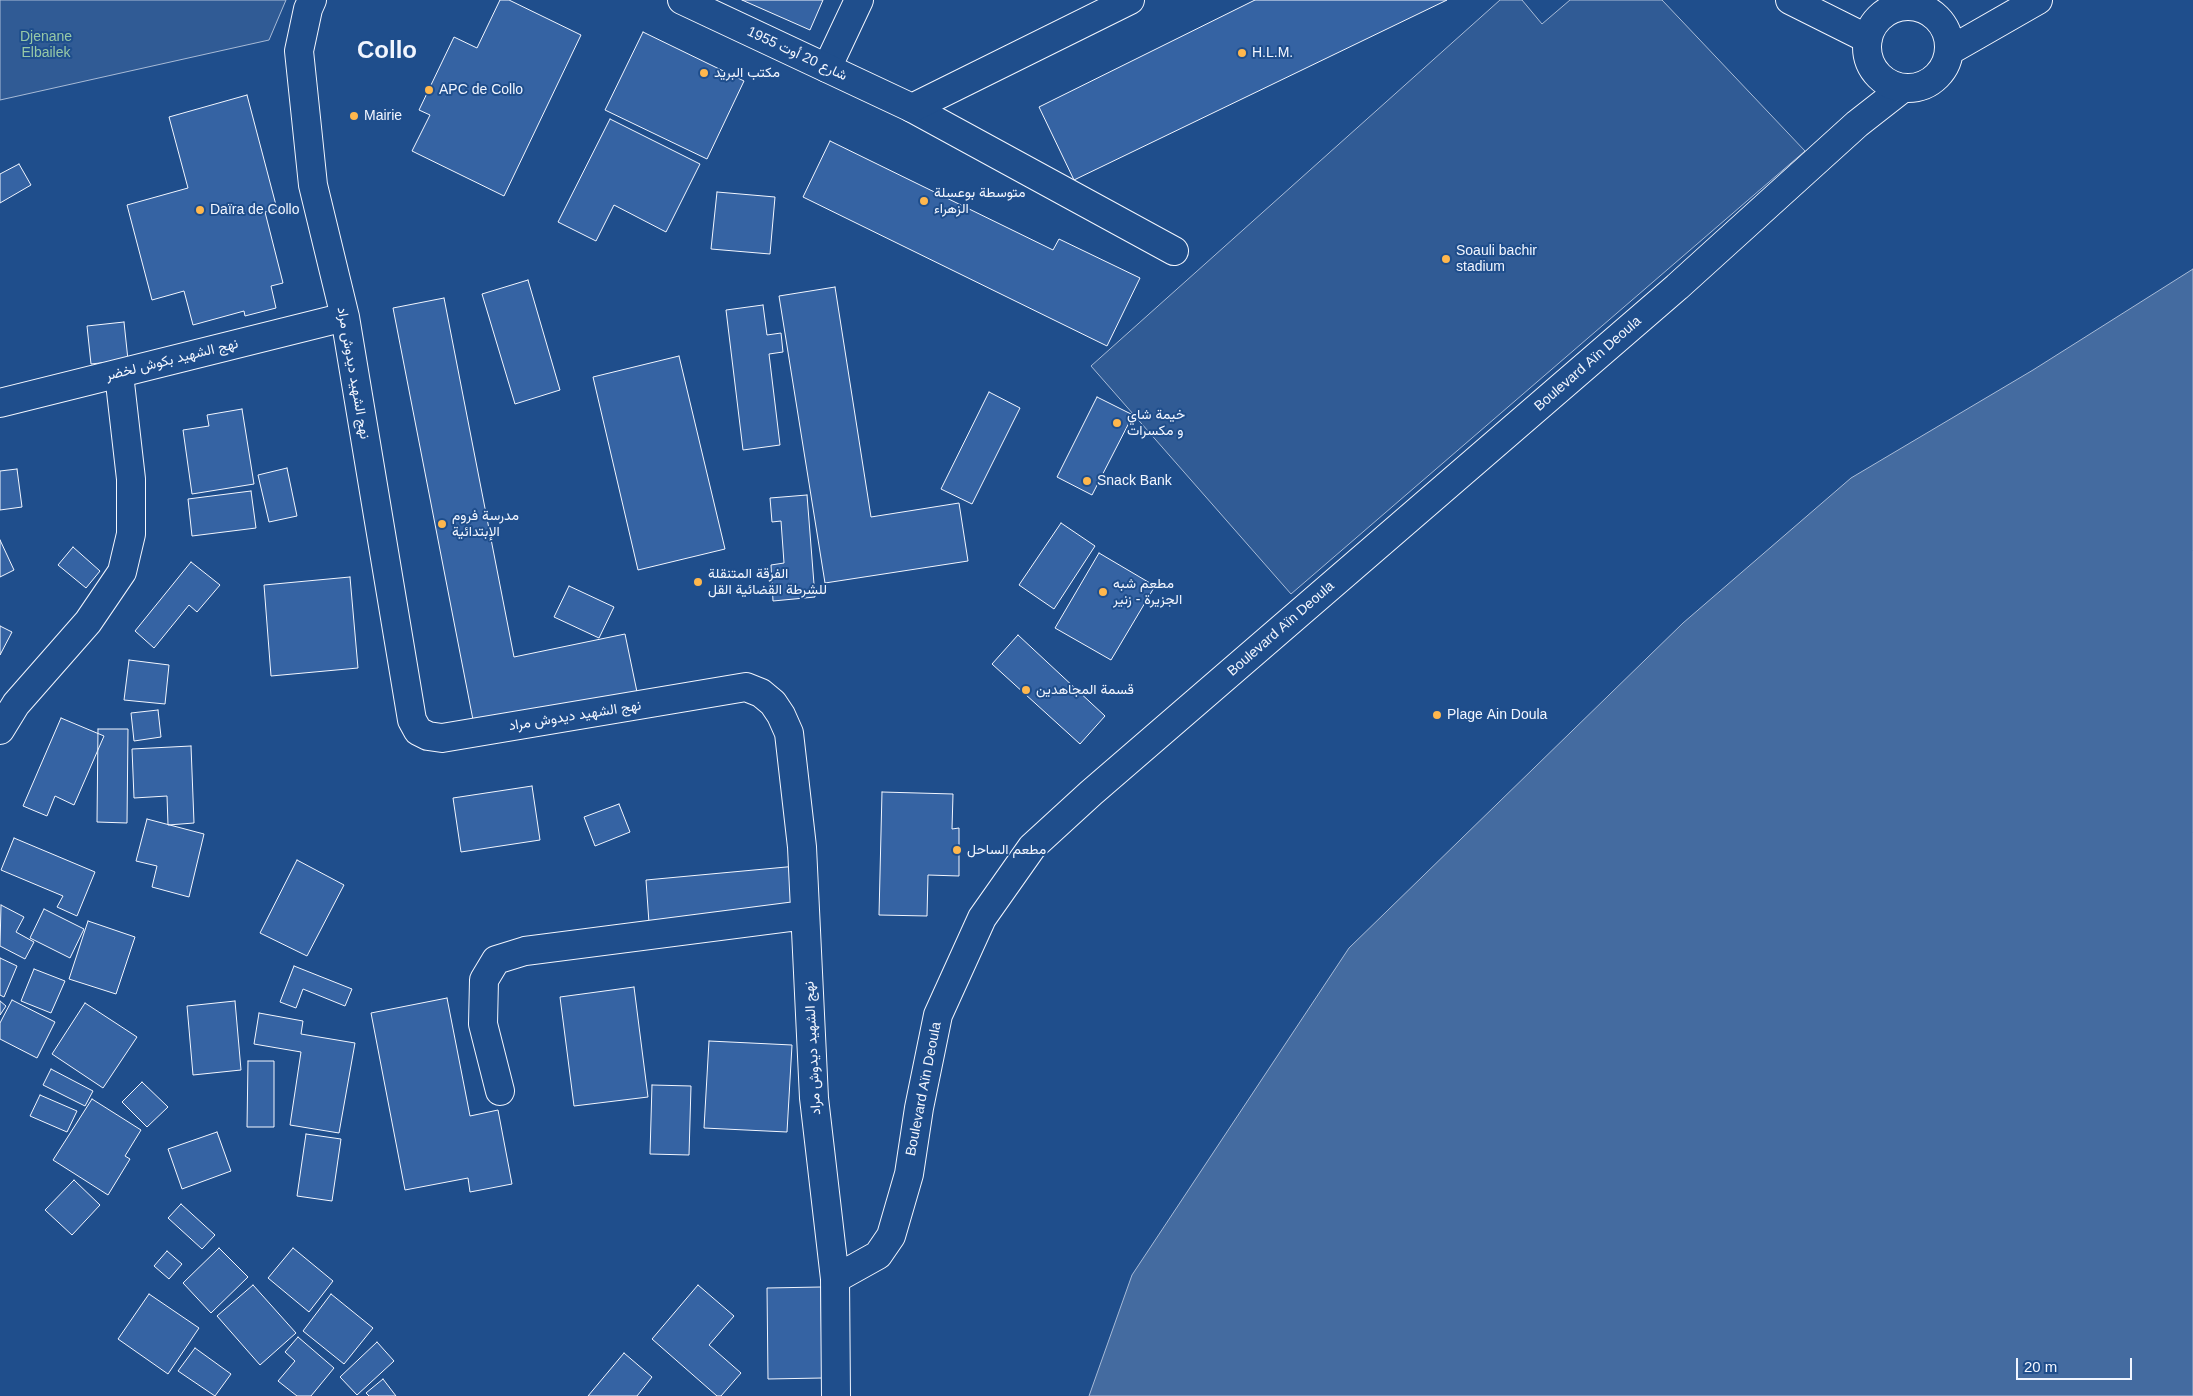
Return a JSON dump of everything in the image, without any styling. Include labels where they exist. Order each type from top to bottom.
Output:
[{"type":"street","name":"نهج الشهيد ديدوش مراد","points":[[312,0],[308,9],[299,51],[313,185],[345,317],[412,720],[418,731],[428,736],[442,738],[746,687],[761,692],[773,703],[781,714],[789,734],[802,848],[814,1098],[835,1280],[836,1396]]},
{"type":"street","name":"شارع 20 أوت 1955","points":[[682,0],[912,108],[1174,251]]},
{"type":"street","points":[[827,68],[859,0]]},
{"type":"street","points":[[912,108],[1130,0]]},
{"type":"street","points":[[1790,0],[1868,39]]},
{"type":"street","points":[[1949,51],[2038,0]]},
{"type":"street","points":[[1923,3],[1947,32],[1949,51],[1944,66],[1934,79],[1919,87],[1903,88],[1887,82],[1874,71],[1868,56],[1868,39],[1874,24],[1886,12],[1901,6],[1923,3]]},
{"type":"street","name":"Boulevard Aïn Deoula","points":[[835,1280],[878,1255],[891,1236],[909,1174],[919,1108],[938,1015],[982,918],[1032,847],[1091,793],[1677,288],[1857,124],[1903,88]]},
{"type":"street","name":"نهج الشهيد بكوش لخضر","points":[[0,403],[345,317]]},
{"type":"street","points":[[0,730],[16,704],[88,622],[122,572],[125,564],[131,534],[131,479],[119,374]]},
{"type":"street","points":[[500,1091],[482,1024],[484,980],[496,960],[525,951],[805,915]]},
{"type":"shaded area","name":"Djenane Elbailek","points":[[0,0],[286,0],[269,40],[0,100]]},
{"type":"shaded area","name":"Soauli bachir stadium","points":[[1500,0],[1522,0],[1542,24],[1570,0],[1662,0],[1805,151],[1291,594],[1091,366]]},
{"type":"shaded area","points":[[2193,269],[2193,1396],[1089,1396],[1132,1275],[1349,948],[1683,623],[1851,478],[2033,370]]},
{"type":"building","points":[[500,0],[509,0],[581,35],[504,196],[412,151],[430,115],[419,110],[454,37],[477,48]]},
{"type":"building","points":[[742,0],[823,0],[810,30]]},
{"type":"building","name":"H.L.M.","points":[[1255,0],[1447,0],[1074,180],[1039,107]]},
{"type":"building","points":[[643,32],[744,81],[707,159],[605,110]]},
{"type":"building","name":"Daïra de Collo","points":[[247,95],[277,209],[265,212],[283,283],[271,286],[276,308],[245,316],[244,311],[193,325],[184,291],[152,300],[127,205],[188,188],[169,117]]},
{"type":"building","points":[[610,119],[700,164],[666,232],[614,205],[596,241],[558,222]]},
{"type":"building","points":[[830,141],[1053,250],[1059,239],[1140,278],[1107,346],[803,197]]},
{"type":"building","points":[[19,164],[31,185],[0,203],[0,174]]},
{"type":"building","points":[[717,192],[775,197],[770,254],[711,249]]},
{"type":"building","points":[[528,280],[560,390],[515,404],[482,294]]},
{"type":"building","points":[[835,287],[871,517],[959,503],[968,561],[825,583],[779,296]]},
{"type":"building","points":[[444,298],[514,657],[625,634],[637,692],[474,725],[393,308]]},
{"type":"building","points":[[763,305],[767,335],[781,333],[783,352],[769,354],[780,445],[743,450],[726,310]]},
{"type":"building","points":[[124,322],[128,360],[91,364],[87,326]]},
{"type":"building","points":[[679,356],[725,549],[638,570],[593,377]]},
{"type":"building","points":[[989,392],[1020,408],[972,504],[941,489]]},
{"type":"building","points":[[1097,397],[1133,415],[1092,495],[1057,477]]},
{"type":"building","points":[[242,409],[254,484],[192,494],[183,430],[209,426],[207,415]]},
{"type":"building","points":[[287,468],[297,516],[269,522],[258,475]]},
{"type":"building","points":[[17,469],[22,507],[0,510],[0,471]]},
{"type":"building","points":[[251,491],[256,528],[192,536],[188,499]]},
{"type":"building","points":[[807,495],[815,597],[773,601],[771,565],[784,563],[781,521],[772,522],[770,498]]},
{"type":"building","points":[[1061,523],[1095,546],[1054,609],[1019,585]]},
{"type":"building","points":[[0,540],[14,570],[0,577]]},
{"type":"building","points":[[73,547],[100,571],[86,588],[58,565]]},
{"type":"building","points":[[1099,553],[1155,586],[1111,660],[1055,628]]},
{"type":"building","points":[[191,562],[220,585],[197,612],[189,605],[154,648],[135,631]]},
{"type":"building","points":[[350,577],[358,668],[271,676],[264,585]]},
{"type":"building","points":[[569,586],[614,607],[599,638],[554,617]]},
{"type":"building","points":[[0,626],[12,632],[0,655]]},
{"type":"building","points":[[1018,635],[1105,716],[1080,744],[992,664]]},
{"type":"building","points":[[129,660],[169,665],[165,704],[124,700]]},
{"type":"building","points":[[158,710],[161,737],[134,741],[131,713]]},
{"type":"building","points":[[61,718],[104,736],[74,805],[55,796],[47,816],[23,806]]},
{"type":"building","points":[[98,729],[128,729],[127,823],[97,822]]},
{"type":"building","points":[[191,746],[194,823],[168,825],[167,796],[134,798],[132,749]]},
{"type":"building","points":[[532,786],[540,840],[461,852],[453,798]]},
{"type":"building","points":[[882,792],[953,794],[952,829],[959,828],[959,876],[928,875],[927,916],[879,915]]},
{"type":"building","points":[[619,804],[630,832],[595,846],[584,817]]},
{"type":"building","points":[[147,819],[204,834],[189,897],[152,887],[157,866],[136,861]]},
{"type":"building","points":[[14,838],[95,872],[77,916],[57,907],[63,896],[1,870]]},
{"type":"building","points":[[297,860],[344,885],[307,956],[260,933]]},
{"type":"building","points":[[808,865],[812,908],[649,923],[646,880]]},
{"type":"building","points":[[1,905],[24,917],[16,932],[34,942],[25,959],[0,946]]},
{"type":"building","points":[[44,909],[84,929],[70,958],[30,938]]},
{"type":"building","points":[[88,921],[135,937],[116,994],[69,979]]},
{"type":"building","points":[[0,958],[17,966],[4,997],[0,995]]},
{"type":"building","points":[[294,966],[352,989],[345,1006],[303,989],[296,1008],[280,1002]]},
{"type":"building","points":[[34,969],[65,981],[51,1013],[21,1001]]},
{"type":"building","points":[[634,987],[648,1097],[574,1106],[560,997]]},
{"type":"building","points":[[447,998],[470,1116],[498,1110],[512,1184],[470,1192],[468,1178],[405,1190],[371,1013]]},
{"type":"building","points":[[12,1000],[55,1022],[37,1058],[0,1039],[0,1023]]},
{"type":"building","points":[[0,1001],[6,1006],[0,1015]]},
{"type":"building","points":[[235,1001],[241,1070],[193,1075],[187,1006]]},
{"type":"building","points":[[85,1003],[137,1037],[103,1088],[52,1054]]},
{"type":"building","points":[[259,1013],[303,1021],[301,1034],[355,1043],[339,1133],[290,1125],[301,1052],[254,1044]]},
{"type":"building","points":[[709,1041],[792,1045],[787,1132],[704,1128]]},
{"type":"building","points":[[248,1061],[274,1061],[274,1127],[247,1127]]},
{"type":"building","points":[[51,1069],[93,1091],[85,1106],[43,1085]]},
{"type":"building","points":[[142,1082],[168,1107],[147,1127],[122,1102]]},
{"type":"building","points":[[652,1085],[691,1086],[689,1155],[650,1154]]},
{"type":"building","points":[[40,1095],[77,1111],[67,1132],[30,1116]]},
{"type":"building","points":[[92,1099],[141,1130],[125,1156],[130,1159],[108,1195],[53,1160]]},
{"type":"building","points":[[217,1132],[231,1171],[182,1189],[168,1149]]},
{"type":"building","points":[[306,1134],[341,1139],[332,1201],[297,1196]]},
{"type":"building","points":[[74,1180],[100,1205],[72,1235],[45,1210]]},
{"type":"building","points":[[181,1204],[215,1235],[202,1249],[168,1218]]},
{"type":"building","points":[[219,1248],[248,1277],[211,1313],[183,1283]]},
{"type":"building","points":[[293,1248],[333,1281],[309,1312],[268,1278]]},
{"type":"building","points":[[167,1251],[182,1264],[169,1279],[154,1266]]},
{"type":"building","points":[[253,1285],[296,1333],[260,1365],[217,1316]]},
{"type":"building","points":[[698,1285],[734,1316],[709,1345],[741,1373],[721,1396],[717,1396],[652,1339]]},
{"type":"building","points":[[821,1287],[822,1378],[768,1379],[767,1288]]},
{"type":"building","points":[[149,1294],[199,1328],[168,1374],[118,1339]]},
{"type":"building","points":[[331,1294],[373,1328],[344,1364],[303,1331]]},
{"type":"building","points":[[298,1337],[334,1368],[311,1396],[297,1396],[278,1381],[295,1361],[285,1352]]},
{"type":"building","points":[[377,1342],[394,1361],[357,1395],[340,1377]]},
{"type":"building","points":[[195,1348],[231,1374],[215,1396],[178,1371]]},
{"type":"building","points":[[624,1353],[652,1377],[637,1396],[588,1396]]},
{"type":"building","points":[[383,1379],[396,1396],[369,1396],[366,1393]]},
{"type":"place","name":"H.L.M.","points":[[1242,53]]},
{"type":"place","name":"مكتب البريد","points":[[704,73]]},
{"type":"place","name":"APC de Collo","points":[[429,90]]},
{"type":"place","name":"Mairie","points":[[354,116]]},
{"type":"place","name":"متوسطة بوعسلة الزهراء","points":[[924,201]]},
{"type":"place","name":"Daïra de Collo","points":[[200,210]]},
{"type":"place","name":"Soauli bachir stadium","points":[[1446,259]]},
{"type":"place","name":"خيمة شاي و مكسرات","points":[[1117,423]]},
{"type":"place","name":"Snack Bank","points":[[1087,481]]},
{"type":"place","name":"مدرسة فروم الإبتدائية","points":[[442,524]]},
{"type":"place","name":"الفرقة المتنقلة للشرطة القضائية القل","points":[[698,582]]},
{"type":"place","name":"مطعم شبه الجزيرة - زنير","points":[[1103,592]]},
{"type":"place","name":"قسمة المجاهدين","points":[[1026,690]]},
{"type":"place","name":"Plage Ain Doula","points":[[1437,715]]},
{"type":"place","name":"مطعم الساحل","points":[[957,850]]},
{"type":"district","name":"Collo","points":[[387,51]]}]
